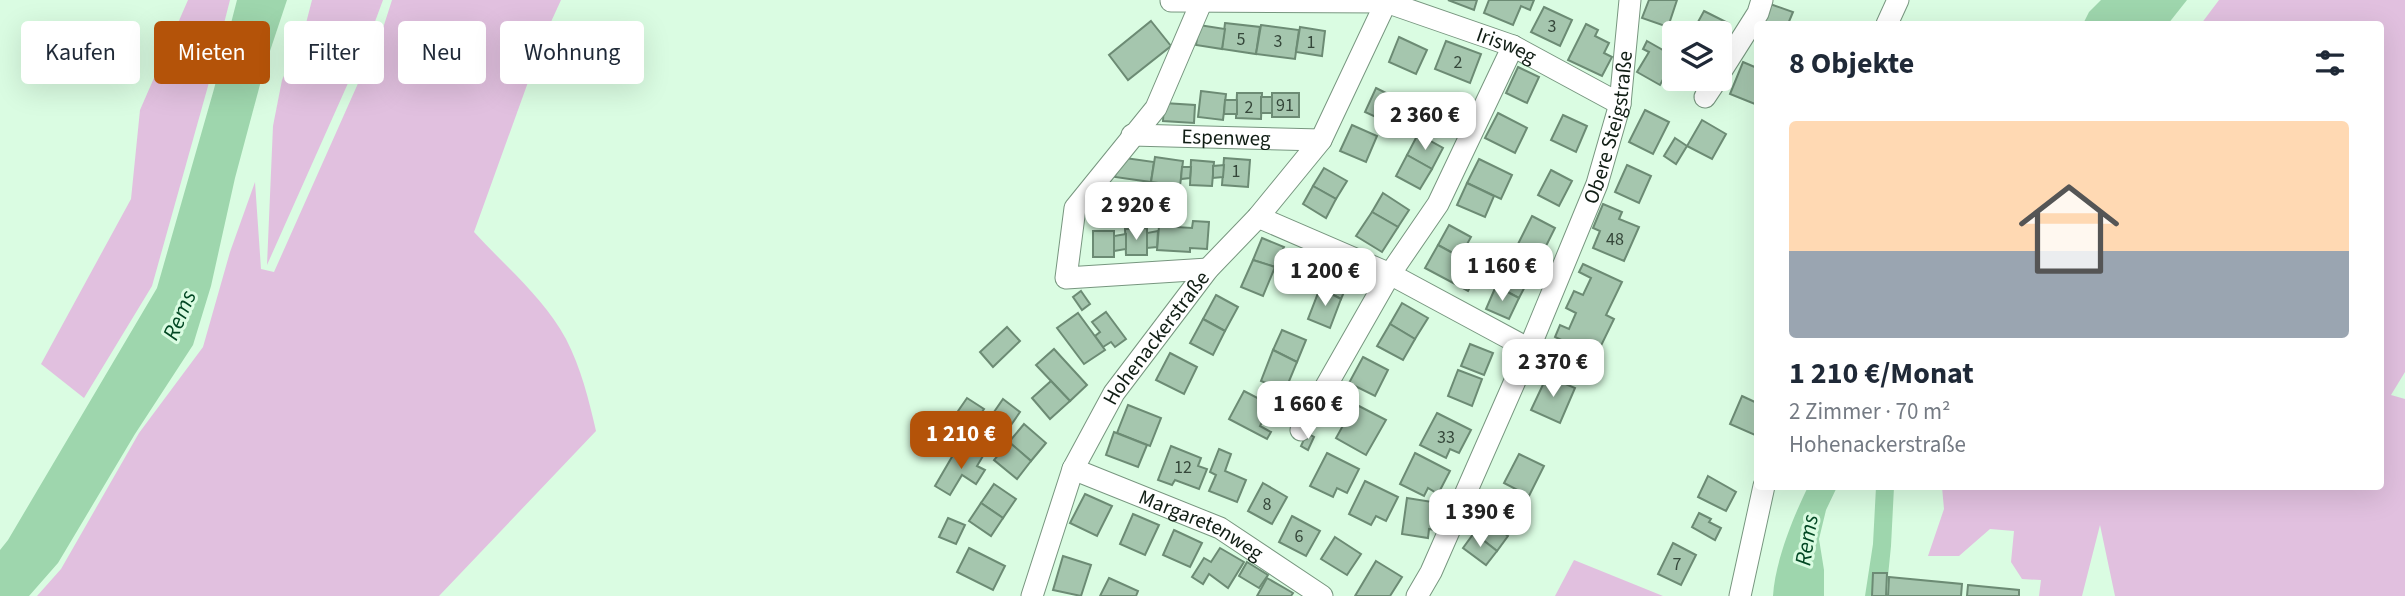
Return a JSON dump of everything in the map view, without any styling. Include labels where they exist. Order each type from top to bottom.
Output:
[{"type":"street","name":"Obere Steigstraße","points":[[1417,596],[1432,572],[1530,349],[1597,184],[1620,104],[1630,0]]},
{"type":"street","points":[[1732,54],[1758,13],[1762,0]]},
{"type":"street","points":[[1888,21],[1898,0]]},
{"type":"street","name":"Irisweg","points":[[1171,1],[1388,1],[1513,46],[1620,104]]},
{"type":"street","name":"Hohenackerstraße","points":[[1032,596],[1073,469],[1114,393],[1208,269],[1258,217],[1321,140],[1388,1]]},
{"type":"street","points":[[1201,3],[1156,108],[1075,208],[1066,278],[1208,269]]},
{"type":"street","points":[[1301,430],[1390,274],[1438,204],[1513,46]]},
{"type":"street","points":[[1705,97],[1709,91]]},
{"type":"street","name":"Espenweg","points":[[1132,135],[1321,140]]},
{"type":"street","points":[[1258,217],[1390,274],[1530,349]]},
{"type":"street","name":"Margaretenweg","points":[[1073,469],[1220,528],[1322,596]]},
{"type":"street","points":[[1740,596],[1763,490]]},
{"type":"shaded area","points":[[188,0],[230,0],[225,21],[179,21]]},
{"type":"shaded area","points":[[312,0],[383,0],[375,21],[307,21]]},
{"type":"shaded area","points":[[392,0],[561,0],[551,21],[500,21],[500,84],[527,84],[474,232],[535,296],[557,324],[580,373],[596,431],[439,596],[37,596],[61,569],[139,433],[203,347],[230,252],[255,182],[261,269],[274,272],[358,84],[384,84],[384,25]]},
{"type":"shaded area","points":[[2219,0],[2405,0],[2405,372],[2391,395],[2405,399],[2405,596],[2115,596],[2100,525],[2082,596],[2039,596],[2041,580],[2022,579],[2011,562],[2014,531],[1990,529],[1959,556],[1928,556],[1944,509],[1942,490],[2384,490],[2384,21],[2203,21]]},
{"type":"shaded area","points":[[284,76],[284,84],[348,84],[267,265],[273,126]]},
{"type":"shaded area","points":[[154,78],[154,84],[209,84],[152,286],[84,398],[41,364],[131,199],[140,110]]},
{"type":"shaded area","points":[[1574,560],[1663,596],[1555,596]]},
{"type":"water","points":[[237,0],[287,0],[270,51],[270,21],[232,21]]},
{"type":"water","points":[[2101,0],[2187,0],[2170,21],[2084,21]]},
{"type":"water","name":"Rems","points":[[215,84],[260,84],[235,178],[211,286],[193,345],[135,434],[58,563],[29,596],[0,596],[0,550],[157,288]]},
{"type":"water","name":"Rems","points":[[1807,490],[1836,490],[1826,510],[1819,539],[1824,570],[1824,596],[1773,596],[1777,569],[1796,512]]},
{"type":"water","points":[[1876,490],[1894,490],[1886,596],[1865,596],[1873,544]]},
{"type":"building","points":[[1448,0],[1477,0],[1474,10]]},
{"type":"building","points":[[1489,0],[1534,0],[1530,10],[1521,6],[1513,25],[1484,13]]},
{"type":"building","points":[[1649,0],[1677,0],[1670,21],[1662,21],[1662,25],[1642,18]]},
{"type":"building","points":[[1770,4],[1793,12],[1789,21],[1763,21]]},
{"type":"building","points":[[1544,7],[1572,20],[1560,46],[1531,32]]},
{"type":"building","points":[[1704,11],[1724,21],[1699,21]]},
{"type":"building","points":[[1151,21],[1171,46],[1128,80],[1109,55]]},
{"type":"building","points":[[1225,23],[1260,27],[1256,54],[1222,49]]},
{"type":"building","points":[[1586,24],[1598,30],[1595,36],[1609,43],[1604,53],[1612,57],[1602,76],[1568,60]]},
{"type":"building","points":[[1199,25],[1225,29],[1222,49],[1196,45]]},
{"type":"building","points":[[1261,25],[1299,30],[1295,59],[1256,54]]},
{"type":"building","points":[[1300,27],[1325,31],[1322,56],[1296,52]]},
{"type":"building","points":[[1399,37],[1427,50],[1416,74],[1389,62]]},
{"type":"building","points":[[1446,41],[1481,54],[1470,83],[1435,69]]},
{"type":"building","points":[[1647,41],[1662,50],[1660,85],[1637,72],[1649,52],[1643,49]]},
{"type":"building","points":[[1743,62],[1754,67],[1754,104],[1730,94]]},
{"type":"building","points":[[1518,67],[1539,77],[1527,103],[1506,93]]},
{"type":"building","points":[[1376,88],[1400,100],[1389,123],[1365,112]]},
{"type":"building","points":[[1201,91],[1226,94],[1223,120],[1198,117]]},
{"type":"building","points":[[1237,93],[1262,93],[1261,119],[1236,118]]},
{"type":"building","points":[[1272,93],[1299,93],[1299,117],[1272,117]]},
{"type":"building","points":[[1442,94],[1466,106],[1454,132],[1429,120]]},
{"type":"building","points":[[1261,97],[1272,97],[1272,113],[1261,113]]},
{"type":"building","points":[[1225,100],[1237,100],[1237,114],[1224,114]]},
{"type":"building","points":[[1164,103],[1195,105],[1194,123],[1163,121]]},
{"type":"building","points":[[1645,110],[1669,122],[1653,154],[1629,142]]},
{"type":"building","points":[[1498,113],[1527,128],[1515,153],[1485,138]]},
{"type":"building","points":[[1563,115],[1587,126],[1576,152],[1551,140]]},
{"type":"building","points":[[1702,120],[1726,134],[1712,159],[1687,146]]},
{"type":"building","points":[[1352,125],[1377,136],[1366,162],[1340,151]]},
{"type":"building","points":[[1418,134],[1443,148],[1432,169],[1407,155]]},
{"type":"building","points":[[1675,138],[1687,146],[1676,164],[1664,156]]},
{"type":"building","points":[[1407,155],[1432,169],[1420,189],[1396,176]]},
{"type":"building","points":[[1118,157],[1154,162],[1151,182],[1115,177]]},
{"type":"building","points":[[1155,157],[1183,161],[1180,186],[1151,182]]},
{"type":"building","points":[[1224,158],[1250,160],[1248,187],[1222,185]]},
{"type":"building","points":[[1479,159],[1512,175],[1501,199],[1467,183]]},
{"type":"building","points":[[1191,160],[1214,162],[1212,186],[1190,185]]},
{"type":"building","points":[[1224,165],[1223,177],[1213,178],[1213,166]]},
{"type":"building","points":[[1627,165],[1651,176],[1639,203],[1615,192]]},
{"type":"building","points":[[1182,167],[1191,167],[1190,178],[1181,179]]},
{"type":"building","points":[[1324,168],[1347,181],[1336,199],[1313,186]]},
{"type":"building","points":[[1551,170],[1572,181],[1559,206],[1538,195]]},
{"type":"building","points":[[1467,183],[1494,196],[1485,217],[1457,205]]},
{"type":"building","points":[[1313,186],[1336,199],[1326,218],[1303,204]]},
{"type":"building","points":[[1383,193],[1409,210],[1398,227],[1372,212]]},
{"type":"building","points":[[1603,204],[1622,212],[1619,219],[1639,227],[1624,261],[1593,248],[1600,231],[1593,228]]},
{"type":"building","points":[[1372,212],[1398,227],[1382,252],[1356,236]]},
{"type":"building","points":[[1532,216],[1555,228],[1540,258],[1517,246]]},
{"type":"building","points":[[1193,221],[1209,222],[1207,249],[1190,248],[1190,252],[1157,250],[1159,226],[1192,228]]},
{"type":"building","points":[[1449,225],[1471,237],[1460,257],[1438,245]]},
{"type":"building","points":[[1147,228],[1147,255],[1126,255],[1125,229]]},
{"type":"building","points":[[1093,231],[1114,231],[1114,257],[1093,257]]},
{"type":"building","points":[[1158,231],[1157,247],[1147,248],[1147,233]]},
{"type":"building","points":[[1126,234],[1126,249],[1114,251],[1114,236]]},
{"type":"building","points":[[1262,238],[1284,247],[1275,267],[1253,260]]},
{"type":"building","points":[[1438,245],[1480,268],[1468,291],[1425,268]]},
{"type":"building","points":[[1302,252],[1317,259],[1310,275],[1295,269]]},
{"type":"building","points":[[1253,260],[1275,267],[1263,296],[1241,287]]},
{"type":"building","points":[[1507,262],[1531,275],[1519,298],[1496,286]]},
{"type":"building","points":[[1583,264],[1622,282],[1606,315],[1614,319],[1596,356],[1555,337],[1560,325],[1569,329],[1576,313],[1566,308],[1574,291],[1583,295],[1591,278],[1579,272]]},
{"type":"building","points":[[1328,269],[1350,278],[1341,299],[1320,288]]},
{"type":"building","points":[[1496,286],[1519,298],[1509,319],[1486,309]]},
{"type":"building","points":[[1320,288],[1341,299],[1330,328],[1308,319]]},
{"type":"building","points":[[1081,291],[1090,304],[1082,310],[1073,297]]},
{"type":"building","points":[[1216,295],[1238,307],[1225,331],[1203,319]]},
{"type":"building","points":[[1402,303],[1428,318],[1415,339],[1390,324]]},
{"type":"building","points":[[1106,312],[1126,339],[1115,347],[1111,342],[1103,347],[1095,336],[1100,332],[1092,322]]},
{"type":"building","points":[[1078,313],[1105,350],[1084,364],[1057,328]]},
{"type":"building","points":[[1203,319],[1225,331],[1213,355],[1190,343]]},
{"type":"building","points":[[1390,324],[1415,339],[1403,360],[1377,346]]},
{"type":"building","points":[[1007,327],[1020,341],[993,367],[980,352]]},
{"type":"building","points":[[1282,330],[1306,340],[1297,362],[1273,350]]},
{"type":"building","points":[[1470,344],[1493,353],[1484,375],[1461,366]]},
{"type":"building","points":[[1054,349],[1087,385],[1070,401],[1036,365]]},
{"type":"building","points":[[1273,350],[1297,362],[1285,391],[1261,381]]},
{"type":"building","points":[[1170,353],[1197,367],[1184,394],[1156,380]]},
{"type":"building","points":[[1363,357],[1388,370],[1375,396],[1349,383]]},
{"type":"building","points":[[1458,370],[1482,379],[1472,406],[1448,396]]},
{"type":"building","points":[[1547,376],[1575,388],[1560,423],[1531,410]]},
{"type":"building","points":[[1051,381],[1070,401],[1050,419],[1032,398]]},
{"type":"building","points":[[1244,391],[1271,405],[1260,426],[1271,432],[1267,439],[1229,419]]},
{"type":"building","points":[[1742,396],[1754,402],[1754,435],[1730,424]]},
{"type":"building","points":[[967,398],[984,409],[971,428],[954,417]]},
{"type":"building","points":[[1003,399],[1020,412],[1011,425],[994,412]]},
{"type":"building","points":[[1355,404],[1386,420],[1366,455],[1336,438]]},
{"type":"building","points":[[1128,405],[1161,418],[1150,446],[1117,433]]},
{"type":"building","points":[[1437,413],[1471,430],[1459,453],[1450,449],[1446,458],[1420,445]]},
{"type":"building","points":[[1024,424],[1046,443],[1031,461],[1009,442]]},
{"type":"building","points":[[1114,432],[1147,445],[1138,467],[1106,455]]},
{"type":"building","points":[[1307,433],[1314,437],[1308,450],[1301,446]]},
{"type":"building","points":[[1009,442],[1031,461],[1017,479],[994,460]]},
{"type":"building","points":[[1171,446],[1201,458],[1198,466],[1207,469],[1199,489],[1175,480],[1172,485],[1158,480]]},
{"type":"building","points":[[969,449],[983,456],[977,466],[985,470],[976,484],[962,475],[950,495],[935,486],[956,450],[965,456]]},
{"type":"building","points":[[1219,449],[1231,454],[1225,471],[1246,480],[1237,502],[1209,491],[1216,475],[1210,472]]},
{"type":"building","points":[[1327,453],[1359,469],[1347,493],[1337,488],[1333,497],[1310,486]]},
{"type":"building","points":[[1415,453],[1450,471],[1438,494],[1428,488],[1424,496],[1400,484]]},
{"type":"building","points":[[1519,454],[1544,466],[1529,496],[1504,483]]},
{"type":"building","points":[[1708,476],[1736,492],[1726,511],[1698,497]]},
{"type":"building","points":[[1365,481],[1398,497],[1386,521],[1376,516],[1371,525],[1349,514]]},
{"type":"building","points":[[1263,483],[1287,497],[1272,524],[1248,511]]},
{"type":"building","points":[[994,484],[1016,499],[1003,518],[981,503]]},
{"type":"building","points":[[1085,494],[1112,506],[1097,536],[1070,523]]},
{"type":"building","points":[[1407,498],[1445,504],[1441,531],[1429,529],[1428,538],[1402,534]]},
{"type":"building","points":[[981,503],[1003,518],[991,536],[969,521]]},
{"type":"building","points":[[1699,513],[1721,528],[1715,540],[1692,527]]},
{"type":"building","points":[[1133,514],[1159,525],[1145,555],[1120,544]]},
{"type":"building","points":[[1292,516],[1320,531],[1306,556],[1279,542]]},
{"type":"building","points":[[948,518],[965,525],[956,544],[939,537]]},
{"type":"building","points":[[1485,519],[1508,536],[1497,551],[1474,533]]},
{"type":"building","points":[[1174,530],[1202,543],[1190,567],[1163,555]]},
{"type":"building","points":[[1474,533],[1497,551],[1486,565],[1463,548]]},
{"type":"building","points":[[1335,537],[1361,554],[1347,575],[1321,559]]},
{"type":"building","points":[[1673,543],[1696,555],[1681,585],[1658,574]]},
{"type":"building","points":[[969,548],[1005,566],[993,590],[957,572]]},
{"type":"building","points":[[1220,548],[1244,562],[1228,588],[1209,574],[1203,584],[1192,577],[1204,558],[1211,562]]},
{"type":"building","points":[[1063,556],[1091,565],[1081,596],[1053,590]]},
{"type":"building","points":[[1376,561],[1402,577],[1390,596],[1355,596]]},
{"type":"building","points":[[1247,562],[1268,575],[1259,588],[1239,576]]},
{"type":"building","points":[[1873,573],[1887,573],[1886,596],[1872,596]]},
{"type":"building","points":[[1889,577],[1962,584],[1961,596],[1888,596]]},
{"type":"building","points":[[1109,578],[1138,591],[1136,596],[1100,596]]},
{"type":"building","points":[[1267,578],[1293,593],[1291,596],[1257,596]]},
{"type":"building","points":[[1968,585],[2019,590],[2019,596],[1967,596]]}]
